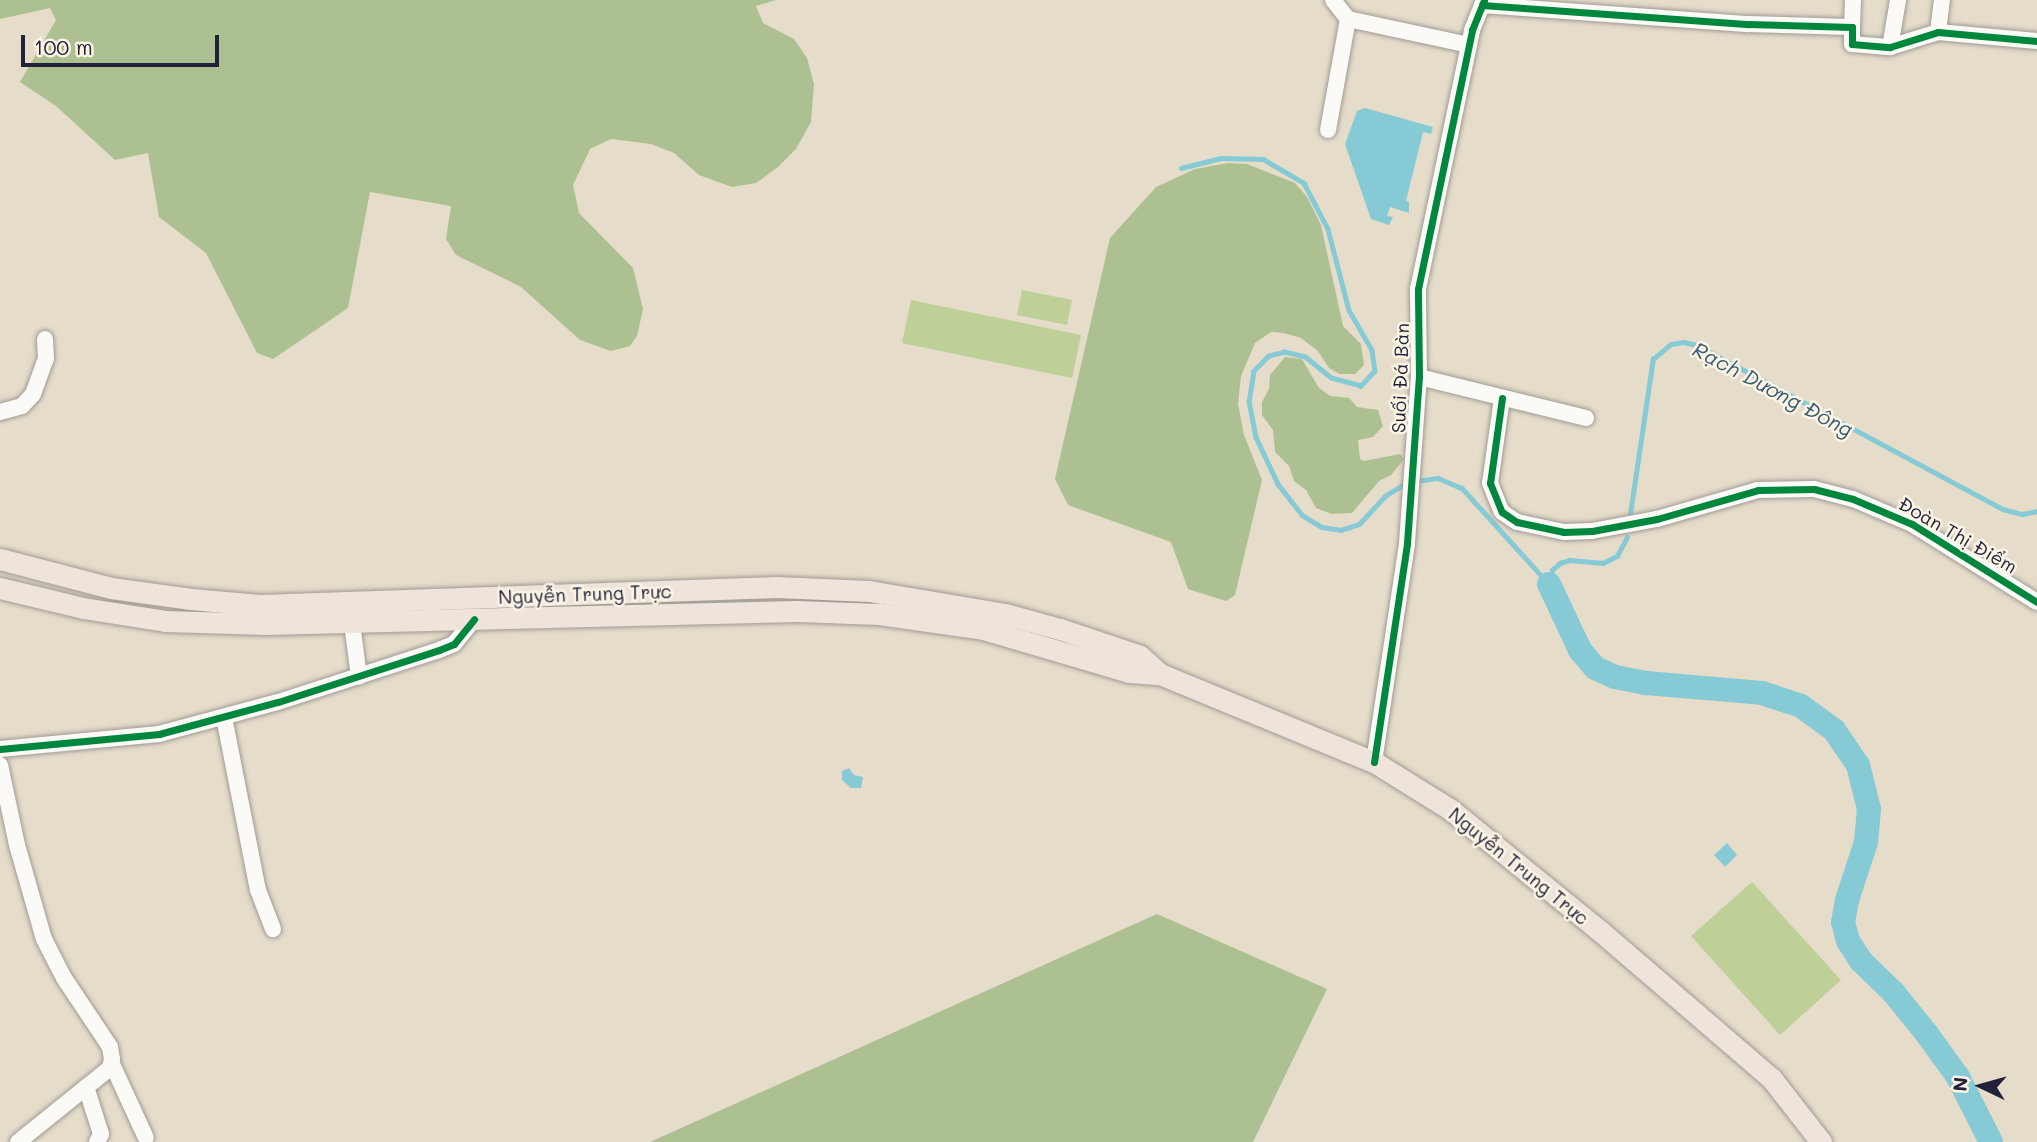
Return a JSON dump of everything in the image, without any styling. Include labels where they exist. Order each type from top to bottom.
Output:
[{"type":"main road","name":"Nguyễn Trung Trực","points":[[0,559],[111,588],[191,599],[474,620],[797,611],[879,614],[983,629],[1129,672],[1160,674],[1374,762],[1451,810],[1600,931],[1772,1079],[1821,1142]]},
{"type":"main road","name":"Nguyễn Trung Trực","points":[[0,588],[83,608],[165,621],[266,624],[349,612],[777,587],[869,591],[991,611],[1060,629],[1140,656],[1160,674]]},
{"type":"street","points":[[1333,0],[1348,19],[1469,45]]},
{"type":"street","points":[[1853,0],[1852,44],[1890,47],[1938,32],[2037,41]]},
{"type":"street","points":[[1890,47],[1898,0]]},
{"type":"street","points":[[1938,32],[1942,0]]},
{"type":"street","points":[[1483,2],[1749,24],[1852,27]]},
{"type":"street","name":"Suối Đá Bàn","points":[[1374,762],[1407,543],[1419,377],[1418,289],[1469,45],[1483,2]]},
{"type":"street","points":[[1328,130],[1348,19]]},
{"type":"street","points":[[0,412],[22,405],[33,394],[46,358],[45,339]]},
{"type":"street","points":[[1419,377],[1586,418]]},
{"type":"street","name":"Đoàn Thị Điểm","points":[[1502,398],[1490,483],[1492,494],[1502,512],[1517,522],[1564,532],[1625,526],[1758,490],[1791,488],[1832,492],[1912,524],[1961,551],[2037,602]]},
{"type":"street","points":[[349,612],[359,677]]},
{"type":"street","points":[[0,749],[159,734],[224,717],[359,677],[454,644],[474,620]]},
{"type":"street","points":[[224,717],[258,890],[273,929]]},
{"type":"street","points":[[0,765],[17,845],[44,939],[64,978],[110,1047],[112,1064],[146,1138]]},
{"type":"street","points":[[18,1142],[112,1064]]},
{"type":"street","points":[[86,1087],[101,1135],[97,1142]]},
{"type":"green space","points":[[0,0],[776,0],[756,6],[763,23],[794,39],[807,58],[814,84],[811,122],[796,149],[778,167],[756,183],[732,187],[699,175],[674,153],[651,144],[611,139],[590,149],[573,185],[579,213],[633,268],[643,309],[637,336],[630,346],[611,351],[580,340],[521,287],[456,255],[446,239],[451,206],[370,192],[348,308],[273,359],[257,353],[206,253],[159,217],[148,153],[115,160],[56,106],[20,82],[56,20],[50,8],[0,19]]},
{"type":"green space","points":[[1228,163],[1247,164],[1295,183],[1307,197],[1321,225],[1343,326],[1361,344],[1364,365],[1355,374],[1340,374],[1329,368],[1318,351],[1301,338],[1284,333],[1271,332],[1255,343],[1241,376],[1238,404],[1244,435],[1262,480],[1235,595],[1226,601],[1188,589],[1171,542],[1068,505],[1055,479],[1110,238],[1156,187],[1195,169]]},
{"type":"green space","points":[[1022,290],[1072,300],[1067,325],[1017,315]]},
{"type":"green space","points":[[911,300],[1081,335],[1072,378],[902,343]]},
{"type":"green space","points":[[1285,357],[1302,359],[1319,388],[1330,396],[1349,398],[1357,407],[1378,410],[1383,426],[1373,437],[1358,440],[1360,459],[1364,461],[1400,454],[1404,459],[1391,475],[1379,481],[1352,513],[1332,514],[1316,508],[1306,490],[1294,481],[1289,466],[1275,452],[1273,430],[1262,415],[1262,402],[1269,389],[1270,375]]},
{"type":"green space","points":[[1752,882],[1841,980],[1780,1035],[1691,936]]},
{"type":"green space","points":[[1157,914],[1327,989],[1253,1142],[650,1142]]},
{"type":"water","points":[[1365,108],[1433,127],[1431,134],[1423,132],[1406,201],[1409,202],[1409,213],[1390,207],[1387,216],[1393,217],[1389,225],[1371,219],[1345,144],[1357,111]]},
{"type":"water","points":[[849,768],[854,775],[863,777],[861,788],[851,788],[842,780],[842,771]]},
{"type":"water","points":[[1727,843],[1737,855],[1725,867],[1714,855]]},
{"type":"waterway","points":[[1181,168],[1221,158],[1263,159],[1304,183],[1328,229],[1349,310],[1372,350],[1375,371],[1361,386],[1331,378],[1305,357],[1285,352],[1269,356],[1254,371],[1249,401],[1256,437],[1278,484],[1302,515],[1322,527],[1341,530],[1359,524],[1385,496],[1407,482]]},
{"type":"waterway","name":"Rạch Dương Đông","points":[[1630,514],[1653,359],[1671,344],[1684,342],[1697,345],[2003,509],[2022,514],[2037,511]]},
{"type":"waterway","points":[[1416,481],[1438,478],[1462,488],[1549,584]]},
{"type":"waterway","name":"Rạch Dương Đông","points":[[1549,583],[1552,570],[1560,563],[1570,560],[1603,563],[1617,556],[1627,537]]},
{"type":"waterway","name":"Rạch Dương Đông","points":[[1549,584],[1580,650],[1595,668],[1615,677],[1646,683],[1762,693],[1801,706],[1834,730],[1858,765],[1869,809],[1866,842],[1847,900],[1843,922],[1848,941],[1861,961],[1893,992],[1927,1034],[1958,1077],[1991,1142]]},
{"type":"cycle path","points":[[1374,762],[1407,543],[1419,377],[1418,289],[1472,30],[1484,0]]},
{"type":"cycle path","points":[[1482,5],[1749,24],[1852,27],[1852,44],[1890,47],[1938,32],[2037,41]]},
{"type":"cycle path","points":[[1502,398],[1490,483],[1502,512],[1517,522],[1564,532],[1592,531],[1657,519],[1758,490],[1814,489],[1853,499],[1912,524],[2037,602]]},
{"type":"cycle path","points":[[0,749],[159,734],[278,702],[454,644],[474,619]]}]
